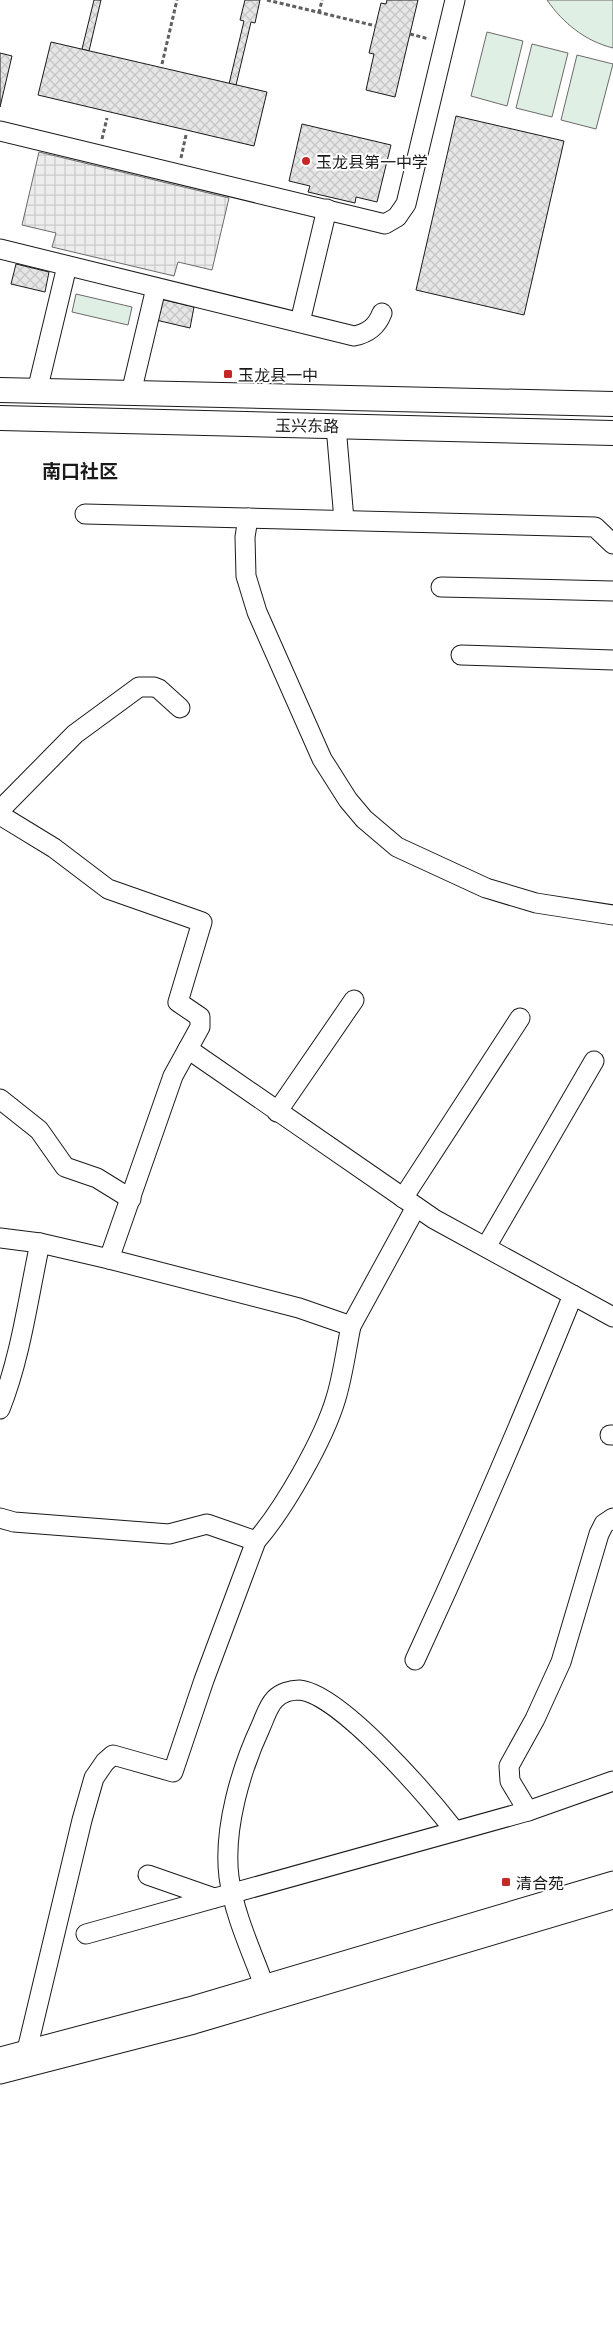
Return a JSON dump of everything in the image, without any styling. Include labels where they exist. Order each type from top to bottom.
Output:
[{"type":"main road","name":"玉兴东路","points":[[0,390],[613,404]]},
{"type":"main road","name":"玉兴东路","points":[[0,418],[613,433]]},
{"type":"street","points":[[0,131],[385,224],[397,217],[406,204],[455,0]]},
{"type":"street","points":[[300,322],[326,209]]},
{"type":"street","points":[[0,249],[354,336],[370,331],[380,319],[382,313]]},
{"type":"street","points":[[37,391],[67,266]]},
{"type":"street","points":[[131,393],[156,288]]},
{"type":"street","points":[[336,426],[344,520]]},
{"type":"street","points":[[85,514],[596,527],[613,544]]},
{"type":"street","points":[[248,518],[245,557],[248,585],[257,612],[322,758],[348,800],[364,819],[397,848],[486,888],[536,903],[613,915]]},
{"type":"street","points":[[442,587],[613,591]]},
{"type":"street","points":[[461,655],[613,660]]},
{"type":"street","points":[[0,810],[75,734],[138,687],[154,686],[180,708]]},
{"type":"street","points":[[0,815],[54,848],[108,889],[202,922],[178,1002],[200,1016],[200,1027],[173,1076],[109,1259]]},
{"type":"street","points":[[277,1112],[354,1000]]},
{"type":"street","points":[[27,2050],[82,1820],[94,1778],[105,1762],[114,1756],[173,1772],[204,1680],[256,1541],[272,1520],[303,1470],[336,1398],[351,1326],[410,1202],[520,1018]]},
{"type":"street","points":[[188,1048],[277,1112],[410,1202],[486,1247],[613,1317]]},
{"type":"street","points":[[486,1247],[594,1061]]},
{"type":"street","points":[[0,1099],[39,1130],[65,1167],[96,1178],[131,1199]]},
{"type":"street","points":[[0,1238],[40,1243],[109,1259],[299,1308],[351,1326]]},
{"type":"street","points":[[0,1409],[19,1352],[24,1315],[40,1243]]},
{"type":"street","points":[[415,1660],[499,1474],[572,1294]]},
{"type":"street","points":[[0,1518],[14,1522],[169,1534],[207,1524],[256,1541]]},
{"type":"street","points":[[528,1811],[510,1781],[509,1766],[547,1696],[573,1627],[599,1534],[604,1524],[613,1518]]},
{"type":"street","points":[[264,1985],[223,1896],[229,1874],[229,1846],[234,1809],[244,1766],[270,1707],[275,1700],[290,1691],[298,1690],[314,1695],[358,1726],[412,1780],[455,1831]]},
{"type":"street","points":[[86,1934],[528,1811],[613,1781]]},
{"type":"street","points":[[148,1875],[223,1896]]},
{"type":"street","points":[[0,2057],[189,2007],[613,1880]]},
{"type":"street","points":[[0,2074],[204,2021],[613,1899]]},
{"type":"path","points":[[162,64],[177,0]]},
{"type":"path","points":[[267,0],[376,26]]},
{"type":"path","points":[[319,12],[322,0]]},
{"type":"green space","points":[[547,0],[613,0],[613,48],[584,36],[560,16]]},
{"type":"green space","points":[[487,32],[523,41],[507,106],[471,96]]},
{"type":"green space","points":[[532,44],[568,53],[552,117],[516,108]]},
{"type":"green space","points":[[577,55],[613,64],[596,129],[561,120]]},
{"type":"green space","points":[[76,294],[132,307],[128,325],[72,312]]},
{"type":"shaded area","points":[[39,152],[229,198],[212,270],[178,262],[174,276],[52,247],[56,233],[22,225]]},
{"type":"building","points":[[94,0],[101,0],[89,51],[82,49]]},
{"type":"building","points":[[245,0],[260,0],[255,23],[251,22],[236,85],[229,84],[244,21],[240,20]]},
{"type":"building","points":[[387,0],[418,0],[395,97],[366,90],[374,54],[369,53],[381,3],[386,4]]},
{"type":"building","points":[[51,42],[267,92],[254,146],[38,95]]},
{"type":"building","points":[[0,53],[12,56],[0,107]]},
{"type":"building","points":[[456,116],[564,141],[524,315],[416,290]]},
{"type":"building","points":[[302,124],[391,145],[377,202],[356,197],[355,203],[308,192],[310,186],[289,181]]},
{"type":"building","points":[[16,264],[49,272],[45,292],[11,284]]},
{"type":"building","points":[[160,299],[194,307],[190,328],[156,320]]},
{"type":"place","name":"玉龙县第一中学","points":[[306,161]]},
{"type":"place","name":"玉龙县一中","points":[[228,374]]},
{"type":"place","name":"清合苑","points":[[506,1882]]},
{"type":"district","name":"南口社区","points":[[80,470]]}]
